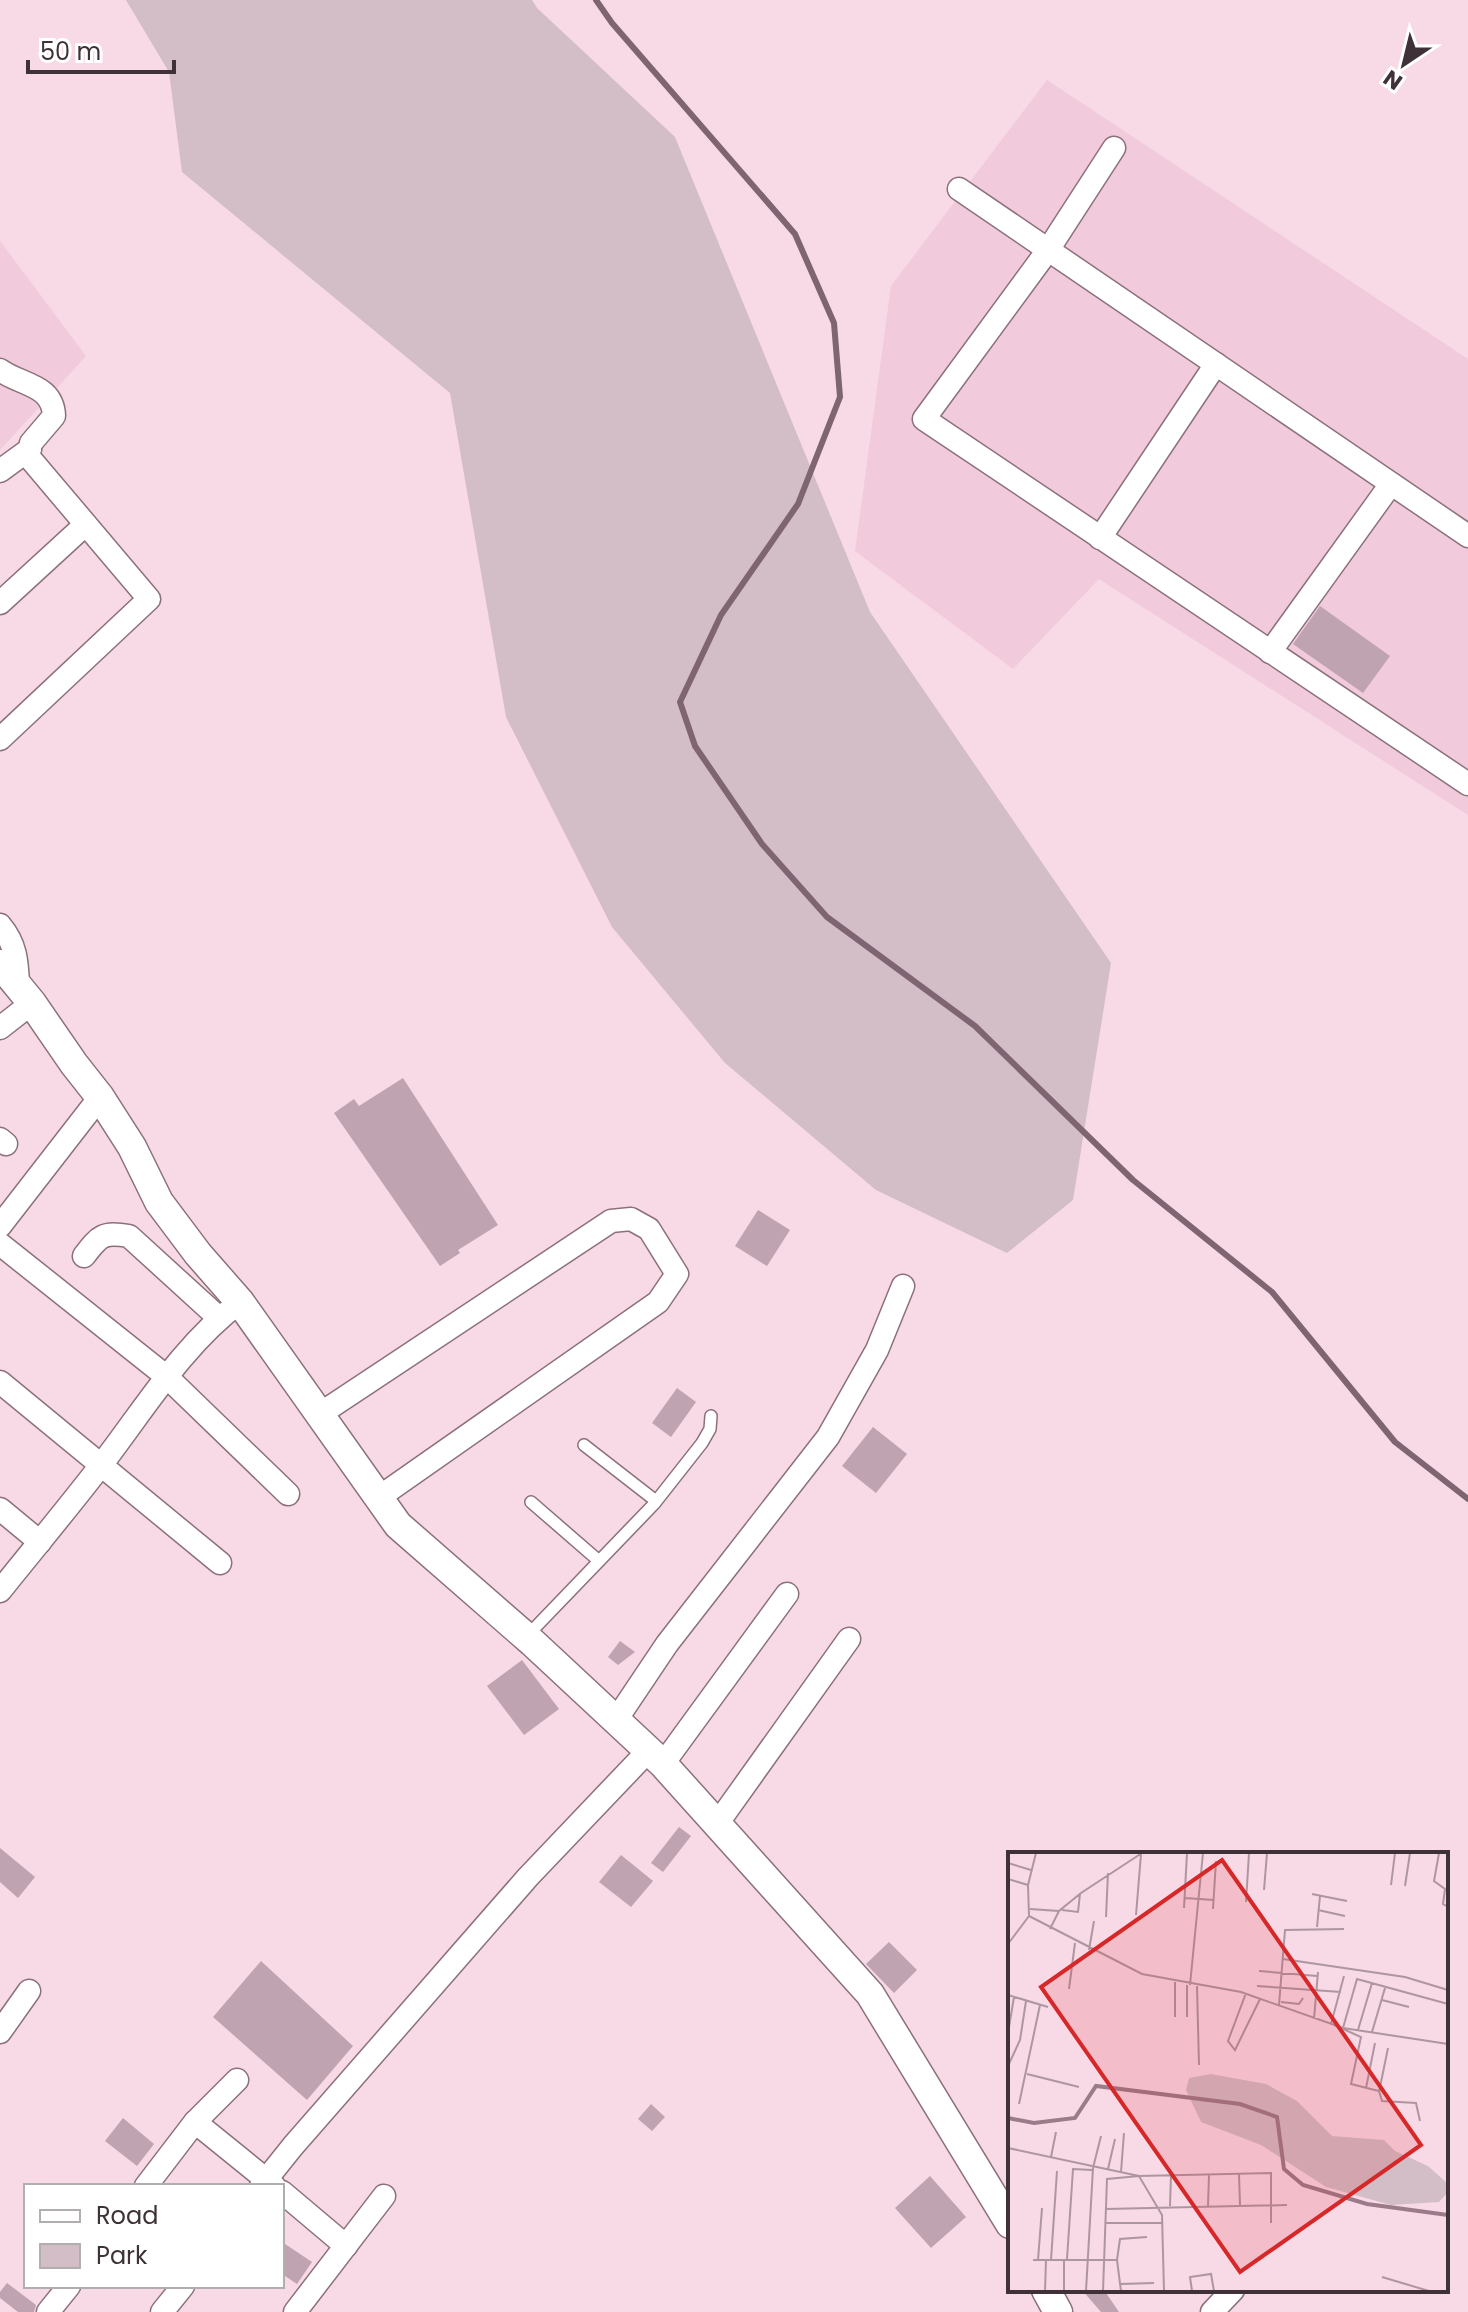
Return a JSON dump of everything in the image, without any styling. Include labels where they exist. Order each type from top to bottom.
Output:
[{"type":"street","points":[[1114,148],[1048,250],[924,419],[1468,784]]},
{"type":"street","points":[[959,189],[1468,536]]},
{"type":"street","points":[[1100,538],[1216,364]]},
{"type":"street","points":[[0,370],[15,381],[30,382],[46,393],[54,408],[54,416],[31,443],[28,456],[149,599],[0,739]]},
{"type":"street","points":[[0,471],[30,449]]},
{"type":"street","points":[[1270,652],[1391,484]]},
{"type":"street","points":[[0,603],[85,525]]},
{"type":"street","points":[[0,925],[10,937],[17,955],[17,984],[0,1028]]},
{"type":"street","points":[[17,984],[100,1097],[132,1147],[159,1202],[198,1254],[229,1310],[320,1414],[398,1525],[656,1757],[870,1994],[1008,2221]]},
{"type":"street","points":[[0,1226],[100,1097]]},
{"type":"street","points":[[320,1414],[611,1221],[631,1219],[649,1229],[677,1274],[658,1302],[378,1498]]},
{"type":"street","points":[[84,1256],[96,1240],[109,1233],[129,1236],[229,1310]]},
{"type":"street","points":[[0,1244],[167,1377],[288,1494]]},
{"type":"street","points":[[616,1720],[667,1644],[828,1437],[877,1350],[903,1286]]},
{"type":"street","points":[[0,1591],[167,1377],[229,1310]]},
{"type":"street","points":[[0,1382],[220,1563]]},
{"type":"street","points":[[0,1509],[40,1542]]},
{"type":"street","points":[[272,2184],[293,2146],[528,1877],[656,1757],[787,1594]]},
{"type":"street","points":[[717,1824],[849,1639]]},
{"type":"street","points":[[0,2032],[29,1991]]},
{"type":"street","points":[[148,2184],[195,2122],[237,2080]]},
{"type":"street","points":[[195,2122],[269,2184]]},
{"type":"street","points":[[284,2196],[346,2246]]},
{"type":"street","points":[[295,2312],[384,2196]]},
{"type":"street","points":[[48,2312],[67,2288]]},
{"type":"street","points":[[162,2312],[181,2288]]},
{"type":"street","points":[[1047,2292],[1058,2312]]},
{"type":"street","points":[[1212,2312],[1231,2292]]},
{"type":"lane","points":[[526,1637],[656,1501],[702,1443],[710,1429],[711,1416]]},
{"type":"lane","points":[[584,1445],[656,1501]]},
{"type":"lane","points":[[531,1502],[599,1561]]},
{"type":"shaded area","points":[[1047,80],[1468,359],[1468,815],[1099,579],[1013,669],[855,551],[891,286]]},
{"type":"shaded area","points":[[0,241],[86,356],[0,450]]},
{"type":"green space","points":[[126,0],[532,0],[675,137],[870,612],[1111,963],[1073,1200],[1007,1253],[876,1190],[725,1063],[612,927],[506,717],[450,393],[182,172],[169,72]]},
{"type":"building","points":[[1320,606],[1390,656],[1363,693],[1293,644]]},
{"type":"building","points":[[403,1078],[498,1225],[458,1250],[460,1253],[440,1266],[334,1113],[354,1099],[359,1106]]},
{"type":"building","points":[[758,1210],[790,1230],[767,1266],[735,1246]]},
{"type":"building","points":[[677,1388],[696,1402],[671,1437],[652,1423]]},
{"type":"building","points":[[873,1427],[907,1454],[876,1493],[842,1466]]},
{"type":"building","points":[[620,1641],[635,1652],[618,1665],[608,1657]]},
{"type":"building","points":[[522,1660],[559,1709],[524,1735],[487,1686]]},
{"type":"building","points":[[679,1827],[691,1836],[663,1872],[651,1863]]},
{"type":"building","points":[[0,1848],[35,1877],[18,1898],[0,1882]]},
{"type":"building","points":[[621,1855],[653,1881],[631,1907],[599,1882]]},
{"type":"building","points":[[889,1942],[917,1970],[894,1993],[866,1964]]},
{"type":"building","points":[[261,1961],[353,2046],[307,2100],[213,2017]]},
{"type":"building","points":[[651,2104],[665,2117],[652,2131],[638,2119]]},
{"type":"building","points":[[123,2118],[154,2144],[137,2166],[105,2141]]},
{"type":"building","points":[[930,2176],[966,2217],[931,2248],[895,2208]]},
{"type":"building","points":[[284,2243],[312,2262],[297,2284],[284,2275]]},
{"type":"building","points":[[7,2283],[36,2305],[34,2312],[18,2312],[0,2298],[0,2292]]},
{"type":"building","points":[[1084,2292],[1105,2292],[1119,2312],[1101,2312]]},
{"type":"waterway","points":[[596,0],[612,23],[795,234],[834,323],[840,397],[798,504],[721,615],[680,702],[695,746],[762,844],[827,917],[975,1026],[1133,1180],[1272,1292],[1395,1442],[1468,1499]]}]
